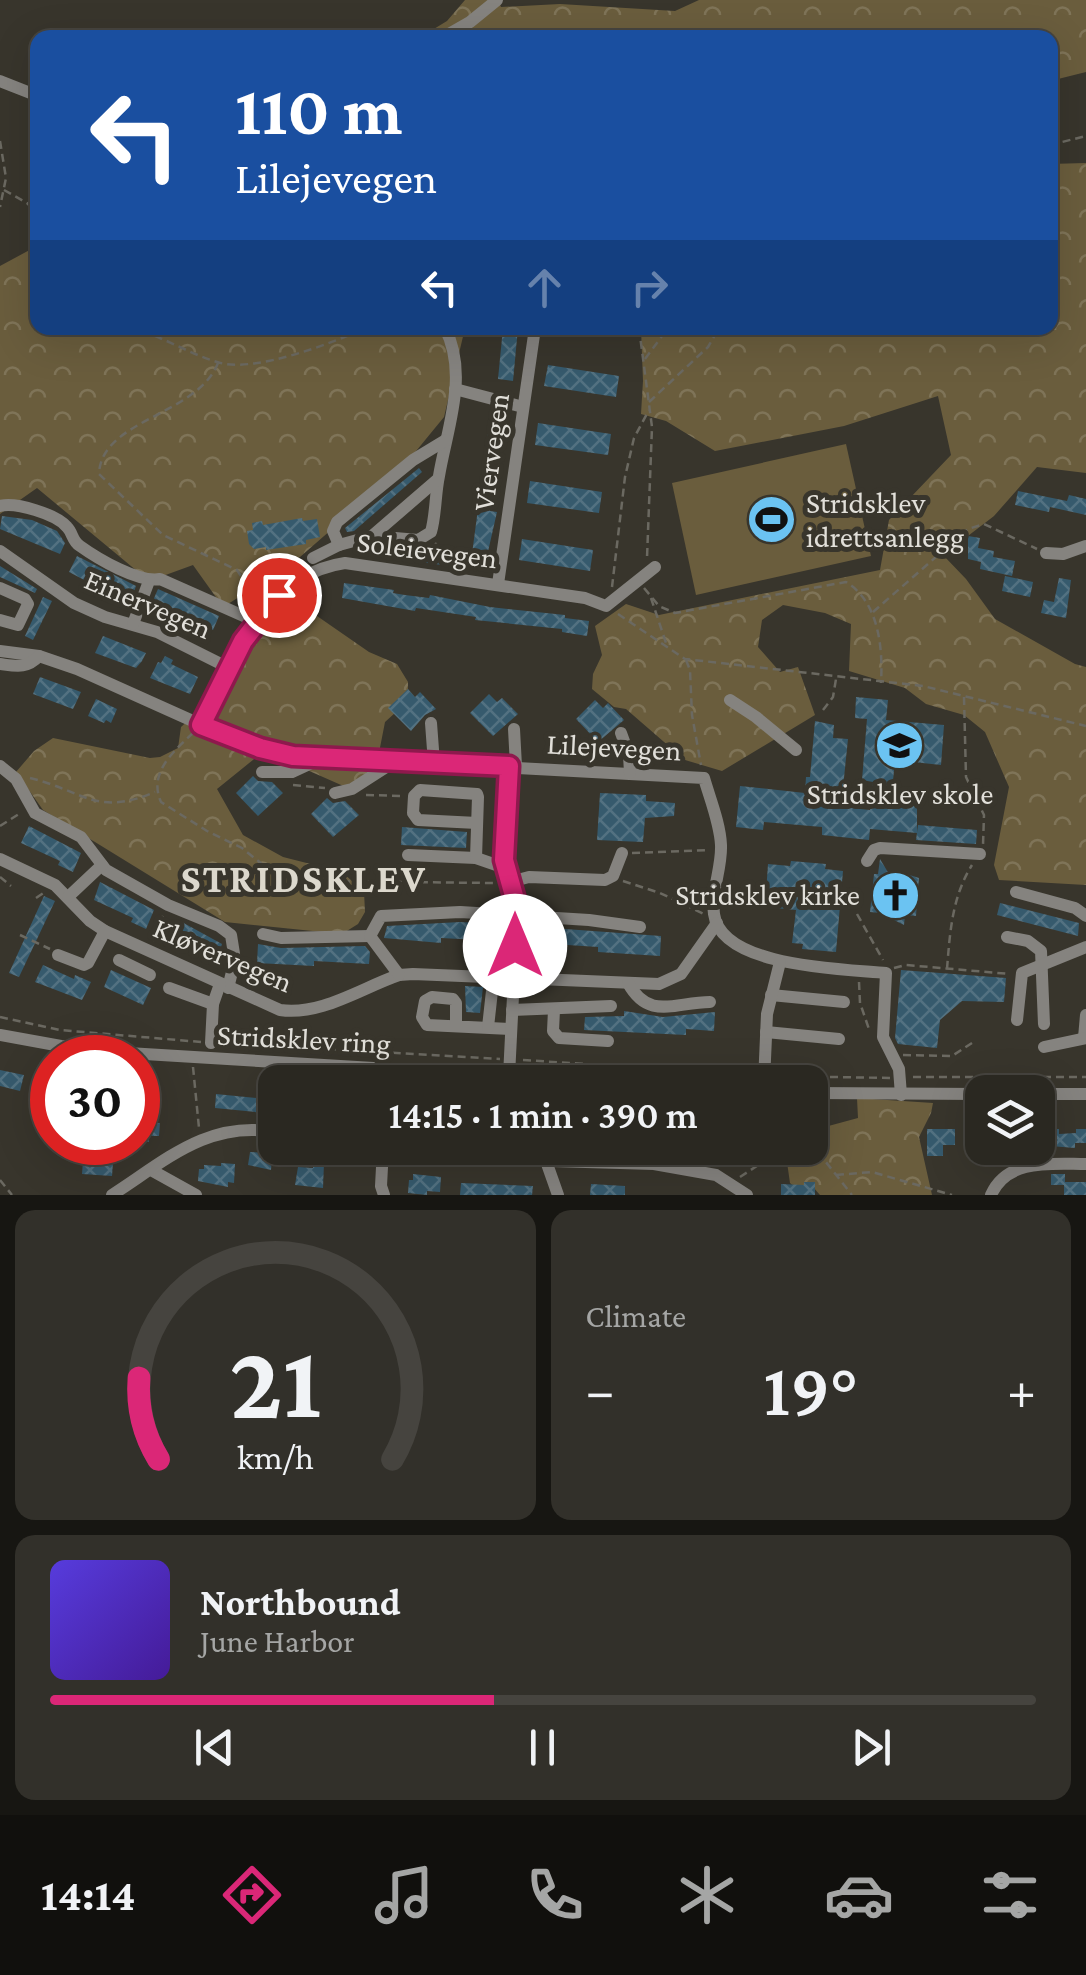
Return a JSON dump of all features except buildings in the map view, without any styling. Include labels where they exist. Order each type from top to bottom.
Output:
[{"type":"street","points":[[454,30],[497,0]]},
{"type":"street","points":[[0,81],[30,93]]},
{"type":"street","name":"Viervegen","points":[[428,535],[433,526],[455,389],[455,355],[448,335]]},
{"type":"street","name":"Viervegen","points":[[498,584],[534,335]]},
{"type":"street","points":[[455,389],[522,407]]},
{"type":"street","points":[[339,545],[334,531],[338,522],[413,460],[446,440]]},
{"type":"street","points":[[372,536],[438,479]]},
{"type":"street","points":[[0,506],[28,508],[62,522],[80,546],[149,581],[160,579],[259,617]]},
{"type":"street","points":[[313,558],[339,545],[372,536],[418,540],[428,535]]},
{"type":"street","points":[[1046,554],[1063,554],[1086,546]]},
{"type":"street","name":"Einervegen","points":[[0,551],[74,603],[157,632],[227,667]]},
{"type":"street","name":"Soleievegen","points":[[201,725],[227,667],[259,617],[299,581],[334,564],[610,602]]},
{"type":"street","points":[[610,602],[656,567]]},
{"type":"street","points":[[132,624],[149,581]]},
{"type":"street","points":[[0,588],[28,604],[18,625],[0,620]]},
{"type":"street","name":"Lilejevegen","points":[[0,651],[39,656],[77,669],[201,725],[293,756],[704,778]]},
{"type":"street","points":[[0,664],[21,667],[39,656]]},
{"type":"street","points":[[730,700],[796,750]]},
{"type":"street","points":[[432,722],[434,763]]},
{"type":"street","points":[[510,1065],[517,916],[508,875],[514,729]]},
{"type":"street","points":[[621,734],[629,755],[630,773]]},
{"type":"street","points":[[270,772],[292,772],[322,758]]},
{"type":"street","points":[[336,793],[352,790],[394,762]]},
{"type":"street","points":[[0,766],[16,779],[35,812],[89,844],[102,865],[118,878],[219,926],[231,936],[236,960],[213,1004],[211,1042]]},
{"type":"street","points":[[704,778],[720,850],[716,921],[742,947],[780,962],[886,973],[883,1029],[887,1056],[901,1078],[902,1094]]},
{"type":"street","points":[[476,858],[478,798],[473,792],[420,790],[414,796],[418,820],[477,823]]},
{"type":"street","points":[[867,861],[880,848],[980,854]]},
{"type":"street","points":[[408,856],[476,858],[508,875],[591,882],[613,876],[622,853]]},
{"type":"street","name":"Kløvervegen","points":[[0,858],[50,882],[105,931],[224,986],[293,1012],[406,975],[659,984],[673,980],[688,966],[716,921]]},
{"type":"street","points":[[68,897],[102,865]]},
{"type":"street","points":[[1016,892],[1075,908],[1086,916]]},
{"type":"street","points":[[370,936],[378,919],[386,914],[517,916],[640,927]]},
{"type":"street","points":[[58,955],[79,964],[88,963],[105,931]]},
{"type":"street","points":[[263,934],[306,938],[370,936],[429,998],[453,999],[456,1026]]},
{"type":"street","points":[[1007,937],[1034,943],[1041,951],[1044,1024]]},
{"type":"street","points":[[1017,1020],[1022,973],[1086,947]]},
{"type":"street","points":[[145,949],[125,963],[150,975]]},
{"type":"street","points":[[765,1065],[771,995],[780,962]]},
{"type":"street","points":[[628,984],[636,998],[648,1006],[710,1002]]},
{"type":"street","points":[[169,988],[213,1004]]},
{"type":"street","points":[[488,1027],[492,991]]},
{"type":"street","points":[[771,995],[844,1002]]},
{"type":"street","points":[[429,998],[423,1005],[426,1025],[511,1029]]},
{"type":"street","points":[[512,1010],[611,1006]]},
{"type":"street","points":[[554,1010],[553,1031],[559,1038],[608,1042]]},
{"type":"street","points":[[1044,1048],[1085,1038],[1086,1015]]},
{"type":"street","points":[[766,1032],[838,1039]]},
{"type":"street","name":"Stridsklev ring","points":[[0,1035],[61,1046],[266,1065]]},
{"type":"street","points":[[828,1093],[965,1094]]},
{"type":"street","points":[[1055,1094],[1086,1094]]},
{"type":"street","points":[[112,1195],[200,1140],[240,1128],[258,1130]]},
{"type":"street","points":[[991,1195],[1004,1176],[1028,1166],[1086,1164]]},
{"type":"street","points":[[382,1165],[384,1195]]},
{"type":"street","points":[[547,1165],[558,1195]]},
{"type":"street","points":[[660,1165],[716,1175],[748,1195]]},
{"type":"street","points":[[152,1170],[196,1195]]},
{"type":"path","points":[[1058,143],[1086,136]]},
{"type":"path","points":[[0,140],[6,178],[0,207]]},
{"type":"path","points":[[4,190],[30,205]]},
{"type":"path","points":[[157,335],[218,363],[256,364],[346,335]]},
{"type":"path","points":[[640,335],[652,427],[647,562],[640,580],[666,644]]},
{"type":"path","points":[[643,361],[663,335]]},
{"type":"path","points":[[649,402],[708,347],[715,335]]},
{"type":"path","points":[[218,363],[211,379],[197,393],[116,439],[101,458],[98,474],[163,535],[238,570],[255,595],[259,617]]},
{"type":"path","points":[[650,409],[634,438],[610,602],[685,659],[690,670],[692,716],[704,778]]},
{"type":"path","points":[[872,613],[968,529],[978,525],[991,526],[1046,554]]},
{"type":"path","points":[[428,535],[446,557],[445,578]]},
{"type":"path","points":[[650,597],[675,613],[846,582],[857,588],[872,613],[881,648],[882,683]]},
{"type":"path","points":[[685,659],[923,686],[1086,726]]},
{"type":"path","points":[[822,710],[834,697],[836,678]]},
{"type":"path","points":[[948,968],[952,917],[962,881],[980,854],[986,830],[984,816],[966,777],[964,696]]},
{"type":"path","points":[[201,725],[162,766],[156,780],[161,802],[242,848],[278,877],[321,883],[508,875]]},
{"type":"path","points":[[270,772],[293,785],[336,793]]},
{"type":"path","points":[[16,779],[27,777],[91,801],[114,804],[133,802],[156,792]]},
{"type":"path","points":[[352,790],[362,795],[414,796]]},
{"type":"path","points":[[0,826],[20,813],[26,799]]},
{"type":"path","points":[[622,853],[720,850]]},
{"type":"path","points":[[613,876],[716,921]]},
{"type":"path","points":[[0,877],[11,886]]},
{"type":"path","points":[[145,949],[168,904]]},
{"type":"path","points":[[856,914],[880,952],[886,973],[906,965],[1022,973]]},
{"type":"path","points":[[20,935],[58,955]]},
{"type":"path","points":[[859,970],[860,1002],[876,1044]]},
{"type":"path","points":[[0,1017],[60,1030],[577,1065]]},
{"type":"path","points":[[886,1078],[887,1056],[952,1056],[972,1043]]},
{"type":"path","points":[[192,1058],[200,1140]]},
{"type":"path","points":[[828,1078],[1086,1077]]},
{"type":"path","points":[[716,1175],[721,1165]]},
{"type":"path","points":[[733,1185],[757,1165]]},
{"type":"path","points":[[828,1165],[852,1195]]},
{"type":"path","points":[[836,1175],[872,1172],[952,1195]]},
{"type":"path","points":[[0,1180],[12,1195]]},
{"type":"green space","points":[[465,0],[498,0],[501,7],[560,4],[675,11],[699,0],[1086,0],[1086,72],[1058,79],[1058,30],[432,30],[447,21]]},
{"type":"green space","points":[[1086,163],[1086,473],[1037,467],[994,516],[943,555],[995,619],[1086,667],[1086,885],[999,880],[994,865],[1009,787],[985,732],[964,715],[926,704],[905,688],[849,671],[851,624],[825,613],[783,605],[762,620],[758,647],[780,672],[798,667],[815,715],[722,771],[675,757],[671,748],[626,709],[614,707],[592,689],[593,674],[602,655],[595,626],[626,604],[659,615],[880,570],[889,520],[951,455],[938,396],[844,426],[715,451],[666,421],[641,414],[641,335],[1058,335],[1058,164]]},
{"type":"green space","points":[[30,250],[30,335],[463,335],[444,417],[403,467],[292,564],[223,607],[193,565],[149,581],[37,488],[0,514],[0,266]]},
{"type":"green space","name":"Stridsklev idrettsanlegg","points":[[846,444],[871,556],[696,595],[672,483]]},
{"type":"green space","points":[[302,600],[317,616],[369,652],[397,664],[408,682],[408,692],[385,722],[376,768],[357,792],[264,751],[217,789],[243,835],[283,857],[342,872],[364,892],[365,912],[358,924],[342,934],[225,922],[43,810],[16,772],[34,751],[53,738],[150,758],[178,748],[181,727],[214,697],[213,676],[218,667],[272,605]]},
{"type":"green space","points":[[857,1098],[933,1103],[919,1137],[932,1195],[820,1195],[813,1187],[798,1190],[790,1183],[787,1165],[828,1165],[828,1126],[858,1118]]},
{"type":"place","name":"Stridsklev idrettsanlegg","points":[[771,520]]},
{"type":"place","name":"Stridsklev skole","points":[[900,745]]},
{"type":"place","name":"Stridsklev kirke","points":[[895,895]]},
{"type":"district","name":"STRIDSKLEV","points":[[304,878]]},
{"type":"route","points":[[279,595],[256,621],[227,667],[201,725],[224,736],[293,756],[509,766],[504,860],[516,903],[515,946]]}]
